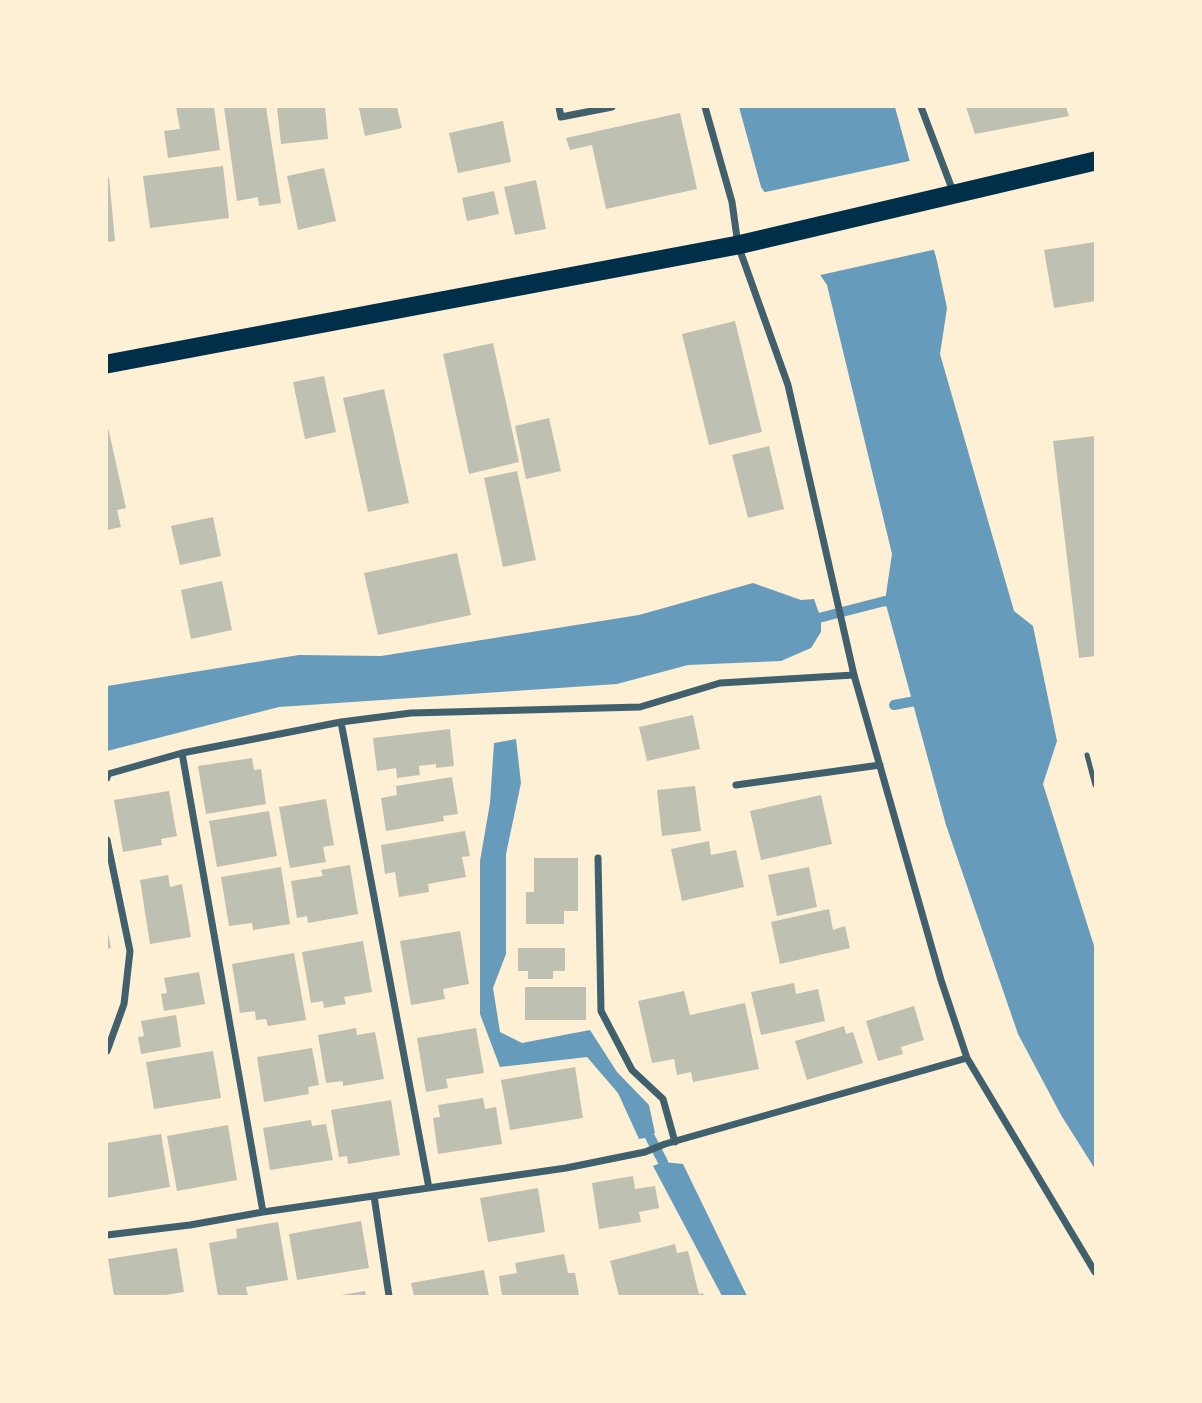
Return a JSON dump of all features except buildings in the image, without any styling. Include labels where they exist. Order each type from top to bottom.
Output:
[{"type":"highway","points":[[107,364],[738,245],[1095,161]]},
{"type":"street","points":[[559,107],[561,117],[612,107]]},
{"type":"street","points":[[705,107],[732,202],[738,245],[788,385],[845,644],[967,1058],[1095,1272]]},
{"type":"street","points":[[921,107],[955,194]]},
{"type":"street","points":[[107,778],[108,774],[182,753],[341,722],[411,713],[640,707],[720,683],[854,675]]},
{"type":"street","points":[[341,722],[429,1188]]},
{"type":"street","points":[[182,753],[263,1212]]},
{"type":"street","points":[[736,785],[880,765]]},
{"type":"street","points":[[107,840],[130,951],[124,1004],[107,1050]]},
{"type":"street","points":[[598,858],[601,1011],[632,1070],[663,1099],[675,1142]]},
{"type":"street","points":[[107,1235],[566,1168],[645,1152],[967,1058]]},
{"type":"street","points":[[374,1196],[389,1296]]},
{"type":"lane","points":[[1087,755],[1095,785]]},
{"type":"water","points":[[739,107],[895,107],[947,308],[940,354],[1014,611],[1033,626],[1057,741],[1043,784],[1095,949],[1095,1169],[1061,1115],[1018,1034],[946,825],[885,601],[892,554],[827,285],[761,187]]},
{"type":"water","points":[[753,583],[801,600],[814,599],[821,619],[821,632],[811,648],[781,661],[688,665],[617,684],[279,707],[107,751],[107,686],[299,655],[381,656],[639,615]]},
{"type":"water","points":[[516,739],[521,783],[506,854],[506,954],[493,988],[500,1032],[522,1043],[590,1030],[617,1072],[649,1105],[655,1133],[650,1137],[639,1139],[618,1093],[587,1057],[500,1067],[480,1014],[480,861],[490,803],[494,743]]},
{"type":"water","points":[[663,1162],[683,1164],[747,1296],[722,1296],[653,1166]]},
{"type":"pier","points":[[914,160],[937,249],[816,276],[761,193]]},
{"type":"waterway","points":[[807,621],[885,601],[897,603]]},
{"type":"waterway","points":[[894,705],[926,699]]},
{"type":"waterway","points":[[650,1137],[663,1162]]}]
